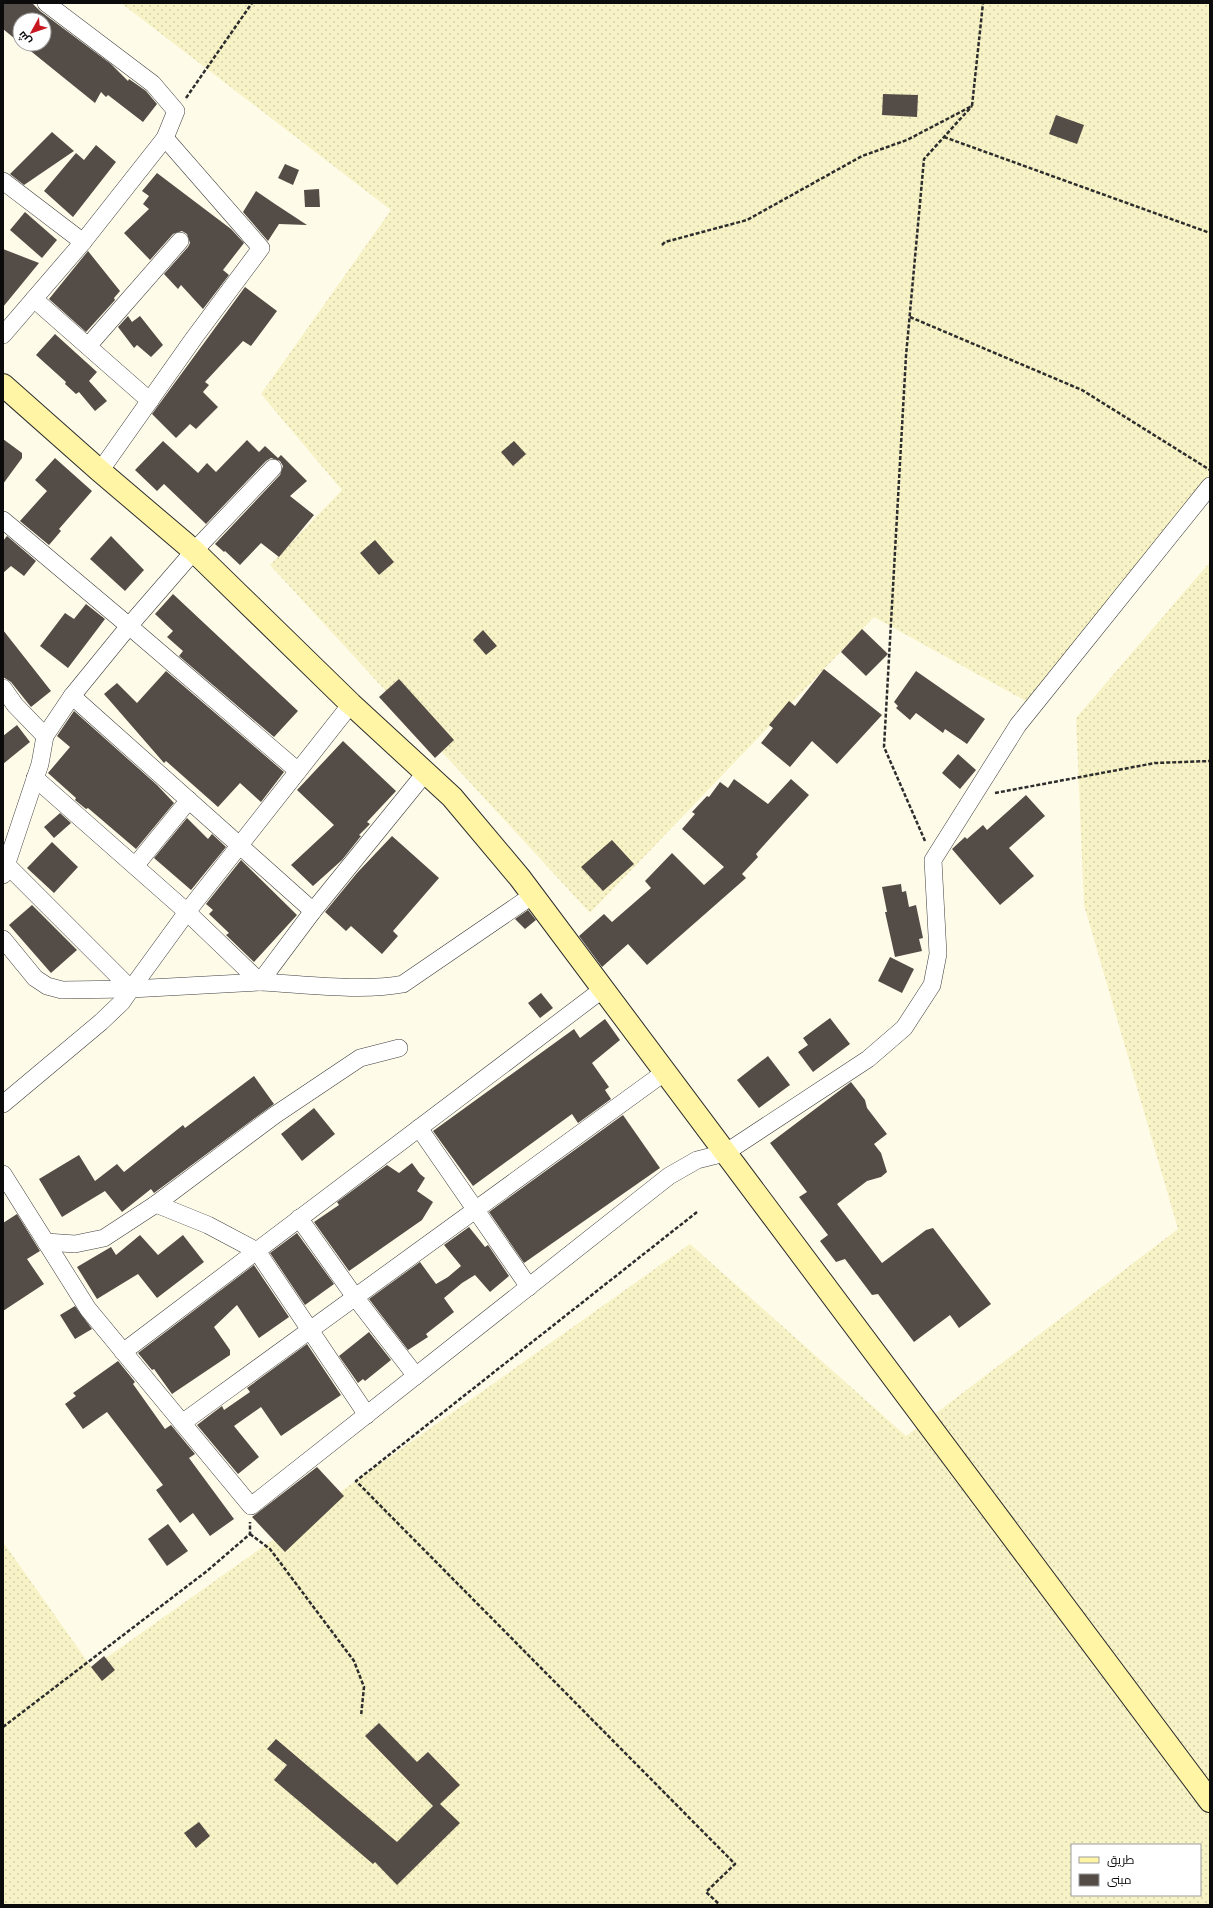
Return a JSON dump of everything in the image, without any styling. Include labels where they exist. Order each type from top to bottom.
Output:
[{"type":"main road","points":[[3,385],[100,471],[194,551],[351,704],[452,797],[532,895],[1210,1801]]},
{"type":"street","points":[[3,335],[83,242],[165,138],[176,111],[153,84],[46,3]]},
{"type":"street","points":[[100,471],[194,338],[261,248],[165,138]]},
{"type":"street","points":[[3,181],[83,242]]},
{"type":"street","points":[[88,346],[180,241]]},
{"type":"street","points":[[34,299],[150,401]]},
{"type":"street","points":[[131,989],[5,870],[35,778],[45,736],[72,696],[129,626],[194,551],[273,468]]},
{"type":"street","points":[[3,1174],[88,1309],[251,1506],[669,1176],[697,1160],[725,1154],[868,1059],[904,1028],[932,984],[938,954],[934,860],[971,797],[1018,725],[1210,486]]},
{"type":"street","points":[[3,520],[129,626],[298,772]]},
{"type":"street","points":[[3,688],[15,705],[45,736]]},
{"type":"street","points":[[72,696],[313,911]]},
{"type":"street","points":[[3,1104],[101,1022],[122,1002],[187,912],[351,704]]},
{"type":"street","points":[[260,982],[313,911],[426,772]]},
{"type":"street","points":[[35,778],[187,912],[260,982]]},
{"type":"street","points":[[135,866],[189,800]]},
{"type":"street","points":[[3,940],[35,978],[47,986],[62,990],[131,989],[260,982],[386,987],[402,984],[532,895]]},
{"type":"street","points":[[123,1352],[603,990]]},
{"type":"street","points":[[46,1242],[75,1244],[104,1238],[156,1204],[275,1115],[360,1058],[399,1048]]},
{"type":"street","points":[[182,1423],[665,1072]]},
{"type":"street","points":[[419,1128],[529,1287]]},
{"type":"street","points":[[156,1204],[208,1225],[257,1251],[367,1415]]},
{"type":"street","points":[[299,1218],[355,1297],[416,1376]]},
{"type":"path","points":[[176,111],[252,3]]},
{"type":"path","points":[[934,860],[884,747],[910,317],[924,159],[972,106],[983,3]]},
{"type":"path","points":[[662,245],[665,242],[747,220],[862,156],[907,140],[972,106]]},
{"type":"path","points":[[944,137],[1210,233]]},
{"type":"path","points":[[910,317],[1082,390],[1210,470]]},
{"type":"path","points":[[971,797],[1155,763],[1210,761]]},
{"type":"path","points":[[697,1212],[356,1481],[735,1864],[706,1892],[720,1905]]},
{"type":"path","points":[[3,1727],[207,1571],[250,1534],[251,1506]]},
{"type":"path","points":[[250,1534],[270,1549],[354,1661],[364,1687],[361,1716]]},
{"type":"shaded area","points":[[121,3],[1210,3],[1210,498],[1033,705],[874,617],[590,913],[270,565],[342,490],[261,394],[391,210]]},
{"type":"shaded area","points":[[1210,562],[1210,1905],[3,1905],[3,1542],[92,1668],[690,1244],[906,1436],[1178,1229],[1084,905],[1076,718]]},
{"type":"building","points":[[3,3],[32,3],[41,12],[12,12],[12,36],[3,29]]},
{"type":"building","points":[[52,20],[111,64],[128,81],[129,79],[146,91],[157,104],[143,122],[108,95],[106,97],[101,92],[95,103],[32,52],[52,52]]},
{"type":"building","points":[[883,94],[918,95],[917,117],[882,115]]},
{"type":"building","points":[[1056,115],[1084,125],[1077,144],[1049,134]]},
{"type":"building","points":[[52,132],[74,151],[24,185],[10,174]]},
{"type":"building","points":[[96,145],[116,162],[73,217],[44,191],[76,153],[84,160]]},
{"type":"building","points":[[285,164],[299,170],[293,185],[278,178]]},
{"type":"building","points":[[157,173],[231,229],[244,243],[223,270],[229,275],[203,309],[181,285],[178,289],[164,274],[188,247],[190,243],[187,234],[182,231],[173,234],[150,260],[124,233],[149,209],[143,204],[149,196],[142,191]]},
{"type":"building","points":[[319,189],[320,207],[305,207],[304,190]]},
{"type":"building","points":[[256,191],[307,225],[279,224],[268,241],[243,212]]},
{"type":"building","points":[[25,212],[57,240],[42,258],[10,230]]},
{"type":"building","points":[[3,249],[39,263],[3,307]]},
{"type":"building","points":[[88,251],[120,291],[114,298],[115,300],[86,332],[49,299]]},
{"type":"building","points":[[245,287],[277,311],[251,346],[243,341],[205,382],[209,385],[203,392],[218,407],[196,429],[190,424],[176,438],[152,414]]},
{"type":"building","points":[[128,316],[132,322],[140,316],[163,345],[151,357],[137,345],[134,348],[118,327]]},
{"type":"building","points":[[55,334],[97,372],[89,381],[107,401],[95,411],[79,392],[76,394],[65,384],[66,382],[36,355]]},
{"type":"building","points":[[3,439],[22,453],[22,458],[3,484]]},
{"type":"building","points":[[247,440],[259,452],[265,446],[278,458],[281,455],[307,481],[290,496],[314,515],[279,557],[261,543],[240,565],[215,544],[280,475],[283,466],[280,461],[271,458],[266,461],[206,524],[164,484],[157,491],[135,470],[163,441],[198,473],[207,463],[216,472]]},
{"type":"building","points":[[514,441],[526,454],[513,466],[501,452]]},
{"type":"building","points":[[55,458],[92,491],[59,529],[61,531],[49,545],[20,521],[47,491],[35,480]]},
{"type":"building","points":[[7,536],[36,561],[24,576],[11,566],[3,573],[3,541]]},
{"type":"building","points":[[111,536],[144,570],[125,591],[90,559]]},
{"type":"building","points":[[375,540],[394,562],[379,575],[360,553]]},
{"type":"building","points":[[173,594],[298,711],[274,737],[179,656],[183,651],[167,637],[173,631],[155,614]]},
{"type":"building","points":[[86,604],[105,619],[68,668],[40,646],[65,613],[74,619]]},
{"type":"building","points":[[862,629],[888,654],[866,676],[841,652]]},
{"type":"building","points":[[3,630],[51,691],[31,707],[11,682],[3,677]]},
{"type":"building","points":[[483,630],[497,646],[486,655],[473,640]]},
{"type":"building","points":[[824,669],[882,715],[837,764],[812,741],[790,767],[761,743],[773,728],[769,725],[789,701],[795,706]]},
{"type":"building","points":[[166,671],[284,772],[261,802],[240,783],[218,807],[166,761],[164,763],[104,694],[117,683],[137,703]]},
{"type":"building","points":[[916,671],[985,719],[967,744],[945,729],[943,733],[916,713],[910,720],[896,708],[898,706],[894,702]]},
{"type":"building","points":[[399,679],[454,740],[435,758],[379,697]]},
{"type":"building","points":[[74,711],[157,785],[174,803],[136,849],[88,808],[86,809],[75,800],[76,798],[48,773],[70,747],[57,736]]},
{"type":"building","points":[[17,725],[30,742],[3,764],[3,736]]},
{"type":"building","points":[[343,741],[396,791],[367,822],[370,824],[359,835],[361,836],[342,860],[313,886],[291,865],[334,825],[297,790]]},
{"type":"building","points":[[958,754],[976,770],[960,789],[942,773]]},
{"type":"building","points":[[734,779],[768,804],[791,779],[809,795],[756,854],[758,857],[742,874],[746,878],[647,965],[628,944],[602,967],[579,936],[604,914],[612,922],[651,888],[645,881],[672,853],[704,885],[724,867],[682,829],[695,814],[692,812],[707,796],[709,797],[720,782],[728,788]]},
{"type":"building","points":[[1026,795],[1045,816],[1009,848],[1034,876],[1000,905],[952,849],[965,837],[967,839],[983,825],[987,830]]},
{"type":"building","points":[[60,813],[71,823],[54,838],[44,827]]},
{"type":"building","points":[[187,818],[208,839],[212,834],[226,847],[191,890],[154,858]]},
{"type":"building","points":[[392,836],[439,878],[393,931],[398,936],[382,954],[351,926],[346,931],[325,912],[357,873]]},
{"type":"building","points":[[612,840],[634,864],[603,891],[581,867]]},
{"type":"building","points":[[52,842],[78,867],[54,893],[27,868]]},
{"type":"building","points":[[241,860],[297,915],[254,962],[226,935],[229,933],[209,914],[213,910],[206,904]]},
{"type":"building","points":[[901,884],[902,892],[906,891],[909,907],[916,905],[923,938],[919,939],[922,951],[895,957],[885,912],[887,912],[882,887]]},
{"type":"building","points":[[32,905],[77,950],[51,973],[9,925]]},
{"type":"building","points":[[528,910],[536,920],[525,929],[515,919]]},
{"type":"building","points":[[890,957],[914,969],[902,993],[878,981]]},
{"type":"building","points":[[541,993],[553,1008],[540,1018],[528,1003]]},
{"type":"building","points":[[830,1018],[850,1044],[813,1072],[798,1052],[808,1045],[803,1038]]},
{"type":"building","points":[[605,1019],[620,1040],[592,1063],[609,1087],[605,1090],[611,1099],[578,1123],[572,1114],[473,1186],[433,1131],[574,1029],[580,1038]]},
{"type":"building","points":[[768,1056],[790,1085],[759,1108],[737,1080]]},
{"type":"building","points":[[254,1076],[274,1104],[154,1193],[151,1189],[122,1212],[105,1191],[62,1217],[39,1179],[79,1155],[95,1181],[117,1164],[124,1172],[183,1125],[185,1128]]},
{"type":"building","points":[[851,1082],[865,1100],[867,1108],[887,1134],[874,1144],[881,1153],[887,1172],[881,1177],[867,1181],[837,1204],[882,1263],[926,1230],[933,1228],[991,1304],[959,1328],[950,1315],[914,1342],[878,1294],[872,1295],[845,1259],[836,1262],[820,1241],[828,1235],[799,1197],[807,1192],[770,1143]]},
{"type":"building","points":[[314,1108],[335,1134],[302,1161],[281,1134]]},
{"type":"building","points":[[623,1115],[660,1168],[524,1263],[489,1212]]},
{"type":"building","points":[[412,1163],[425,1178],[417,1191],[433,1202],[422,1220],[349,1271],[314,1222],[339,1205],[337,1202],[387,1165],[399,1173]]},
{"type":"building","points":[[17,1214],[40,1251],[27,1259],[44,1284],[3,1311],[3,1223]]},
{"type":"building","points":[[469,1227],[485,1247],[488,1245],[509,1276],[490,1292],[475,1275],[462,1283],[444,1298],[454,1312],[426,1334],[428,1337],[408,1350],[369,1299],[420,1262],[436,1284],[448,1277],[461,1266],[444,1245]]},
{"type":"building","points":[[297,1233],[334,1284],[305,1305],[270,1253]]},
{"type":"building","points":[[140,1235],[158,1255],[183,1235],[204,1262],[157,1298],[138,1274],[97,1299],[77,1267],[111,1247],[116,1255]]},
{"type":"building","points":[[254,1265],[289,1317],[259,1338],[237,1305],[214,1327],[230,1350],[230,1355],[172,1394],[154,1369],[152,1370],[138,1353]]},
{"type":"building","points":[[75,1306],[92,1329],[75,1339],[60,1315]]},
{"type":"building","points":[[369,1332],[391,1360],[365,1381],[363,1379],[358,1383],[339,1356]]},
{"type":"building","points":[[307,1344],[341,1395],[281,1436],[261,1407],[234,1426],[259,1457],[238,1474],[197,1425],[222,1406],[224,1410],[250,1392],[247,1388]]},
{"type":"building","points":[[118,1361],[135,1382],[133,1384],[165,1429],[171,1425],[195,1454],[189,1458],[234,1519],[210,1536],[193,1513],[180,1523],[156,1490],[163,1485],[107,1412],[83,1429],[65,1404],[76,1396],[73,1393]]},
{"type":"building","points":[[317,1467],[344,1496],[285,1552],[252,1517]]},
{"type":"building","points":[[168,1524],[188,1551],[167,1566],[148,1539]]},
{"type":"building","points":[[104,1656],[115,1670],[102,1681],[91,1667]]},
{"type":"building","points":[[379,1723],[417,1762],[428,1752],[460,1785],[440,1804],[460,1823],[397,1885],[375,1862],[373,1864],[274,1780],[287,1765],[267,1749],[276,1739],[397,1842],[433,1806],[365,1736]]},
{"type":"building","points":[[199,1822],[210,1836],[196,1848],[184,1833]]}]
